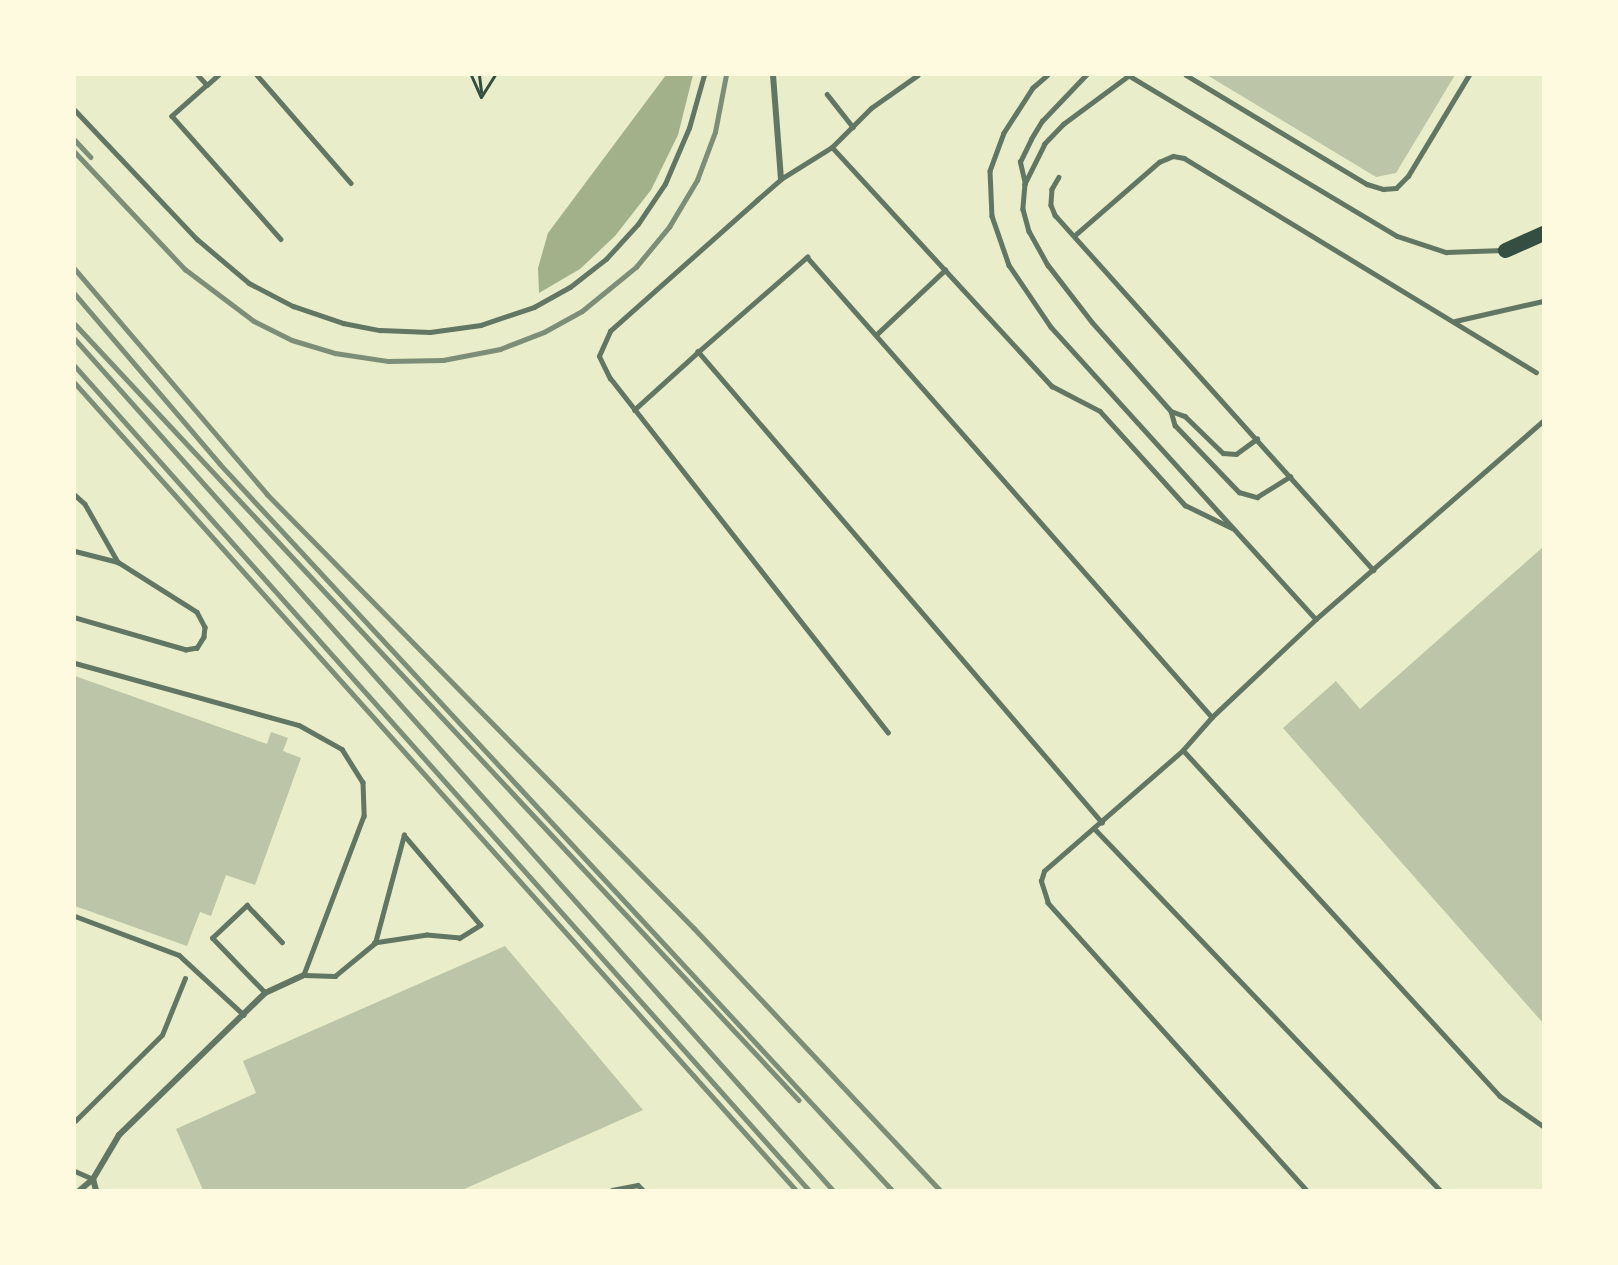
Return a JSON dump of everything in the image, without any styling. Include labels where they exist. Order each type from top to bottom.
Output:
[{"type":"highway","points":[[1505,250],[1543,233]]},
{"type":"highway","points":[[1505,250],[1543,242]]},
{"type":"street","points":[[772,75],[781,179]]},
{"type":"street","points":[[80,1190],[93,1179],[119,1135],[265,993],[304,975]]},
{"type":"street","points":[[93,1179],[96,1190]]},
{"type":"lane","points":[[198,75],[207,85]]},
{"type":"lane","points":[[218,75],[171,116],[281,239]]},
{"type":"lane","points":[[257,75],[351,183]]},
{"type":"lane","points":[[75,110],[206,248],[259,290],[299,309],[343,323],[391,331],[436,332],[481,325],[534,307],[570,287],[617,248],[648,211],[672,171],[694,113],[704,75]]},
{"type":"lane","points":[[888,734],[610,379],[599,356],[610,331],[781,179],[832,147],[853,127],[918,75]]},
{"type":"lane","points":[[1047,75],[1033,88],[1004,133],[990,171],[992,216],[1009,265],[1052,327],[1316,620]]},
{"type":"lane","points":[[1086,75],[1031,139],[1020,162],[1025,184],[1023,208],[1048,265],[1092,322],[1171,411],[1175,425],[1239,492],[1257,497],[1290,476]]},
{"type":"lane","points":[[1025,184],[1053,134],[1128,75],[1397,236],[1446,252],[1505,250]]},
{"type":"lane","points":[[1186,75],[1367,184],[1383,189],[1396,188],[1408,176],[1469,75]]},
{"type":"lane","points":[[827,94],[853,127]]},
{"type":"lane","points":[[832,147],[1052,386],[1100,411],[1185,505],[1235,529]]},
{"type":"lane","points":[[1074,236],[1159,162],[1173,156],[1184,158],[1536,372]]},
{"type":"lane","points":[[1059,177],[1052,189],[1051,205],[1074,236],[1374,570]]},
{"type":"lane","points":[[634,410],[807,256],[1212,717]]},
{"type":"lane","points":[[876,335],[945,270]]},
{"type":"lane","points":[[1454,321],[1543,301]]},
{"type":"lane","points":[[698,352],[1102,823]]},
{"type":"lane","points":[[1171,411],[1185,416],[1223,453],[1236,454],[1257,439]]},
{"type":"lane","points":[[1306,1190],[1048,903],[1042,891],[1044,871],[1102,823],[1183,750],[1212,717],[1316,620],[1543,421]]},
{"type":"lane","points":[[75,495],[85,504],[118,562]]},
{"type":"lane","points":[[75,550],[118,562],[197,612],[205,627],[202,643],[197,648],[186,650],[75,618]]},
{"type":"lane","points":[[75,663],[299,725],[327,738],[356,765],[363,782],[364,816],[304,975],[335,976],[375,943],[427,935],[460,938],[481,925],[404,835],[375,943]]},
{"type":"lane","points":[[1183,750],[1500,1096],[1543,1126]]},
{"type":"lane","points":[[1095,829],[1440,1190]]},
{"type":"lane","points":[[265,993],[212,938],[247,905],[282,942]]},
{"type":"lane","points":[[75,916],[179,955],[244,1015]]},
{"type":"lane","points":[[75,1120],[162,1035],[185,978]]},
{"type":"lane","points":[[75,1171],[93,1179]]},
{"type":"lane","points":[[612,1190],[638,1185],[643,1190]]},
{"type":"path","points":[[471,75],[481,97]]},
{"type":"path","points":[[479,75],[481,97]]},
{"type":"path","points":[[481,97],[495,75]]},
{"type":"shaded area","points":[[666,75],[693,75],[678,135],[651,190],[615,236],[580,269],[539,293],[538,268],[548,233]]},
{"type":"building","points":[[1207,75],[1455,75],[1396,173],[1376,177]]},
{"type":"building","points":[[1543,547],[1543,1023],[1283,728],[1336,681],[1360,709]]},
{"type":"building","points":[[75,676],[267,744],[271,732],[288,738],[283,751],[301,758],[255,885],[226,875],[211,916],[200,912],[187,946],[75,906]]},
{"type":"building","points":[[505,946],[643,1110],[462,1190],[203,1190],[176,1129],[256,1093],[243,1061]]},
{"type":"railway","points":[[75,152],[185,269],[254,321],[292,340],[335,353],[388,361],[443,360],[500,349],[544,332],[582,311],[636,267],[669,227],[697,180],[715,132],[726,75]]},
{"type":"railway","points":[[75,140],[91,157]]},
{"type":"railway","points":[[75,269],[267,494],[694,928],[940,1190]]},
{"type":"railway","points":[[75,294],[220,464],[892,1190]]},
{"type":"railway","points":[[75,324],[799,1100]]},
{"type":"railway","points":[[75,339],[833,1190]]},
{"type":"railway","points":[[75,366],[809,1190]]},
{"type":"railway","points":[[75,383],[796,1190]]}]
